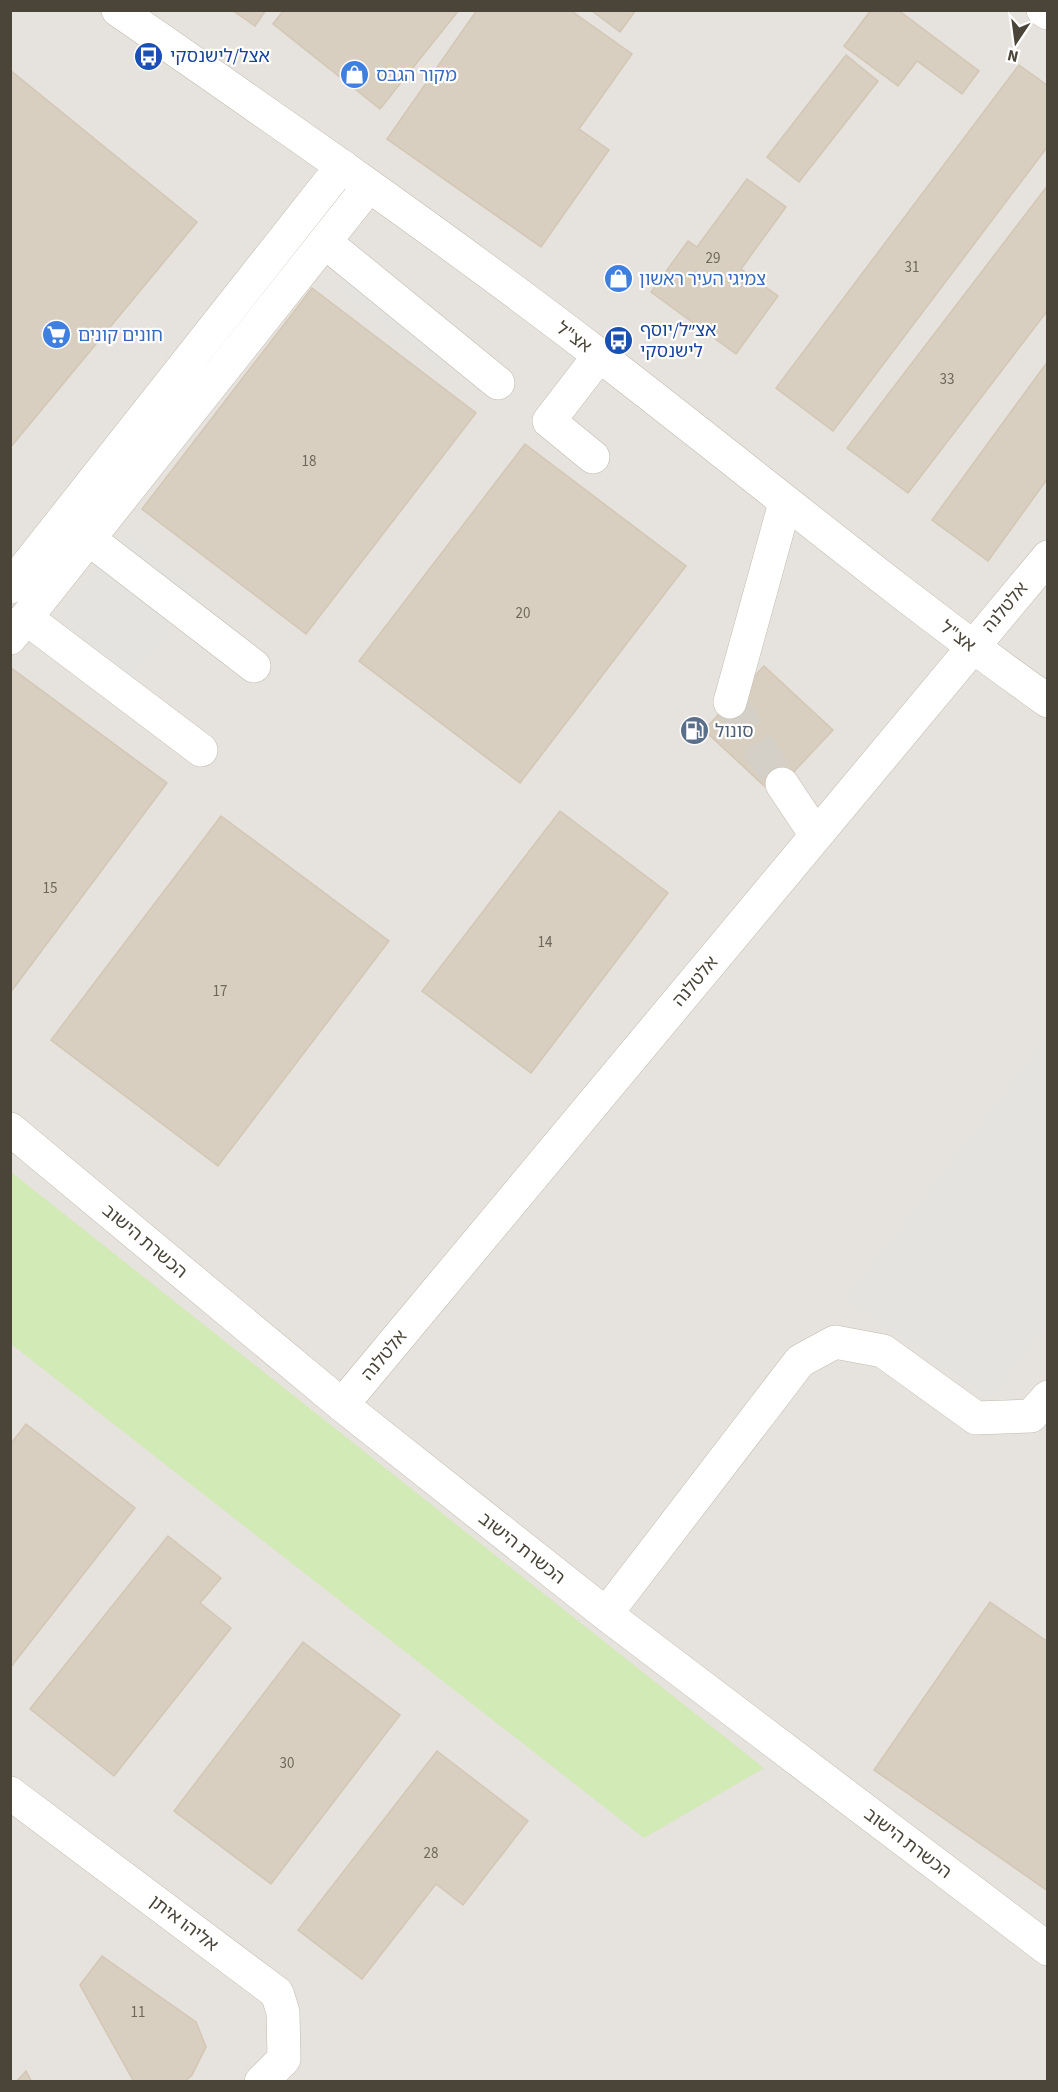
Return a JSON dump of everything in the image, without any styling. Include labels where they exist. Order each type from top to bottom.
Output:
[{"type":"street","name":"אצ\"ל","points":[[118,10],[342,166],[599,356],[972,647],[1047,701]]},
{"type":"street","points":[[1043,10],[1047,13]]},
{"type":"street","points":[[10,587],[342,166]]},
{"type":"street","points":[[201,750],[18,628],[369,186]]},
{"type":"street","points":[[325,242],[498,383]]},
{"type":"street","points":[[593,457],[549,421],[599,356]]},
{"type":"street","points":[[730,702],[785,502]]},
{"type":"street","points":[[89,539],[254,666]]},
{"type":"street","name":"אלטלנה","points":[[342,1405],[1047,557]]},
{"type":"street","points":[[782,784],[816,835]]},
{"type":"street","name":"הכשרת הישוב","points":[[10,1130],[342,1405],[606,1614],[1047,1949]]},
{"type":"street","points":[[606,1614],[800,1361],[835,1342],[883,1351],[976,1418],[1031,1416],[1047,1397]]},
{"type":"street","name":"אליהו איתן","points":[[10,1793],[277,1993],[283,2013],[293,2070],[261,2082]]},
{"type":"shaded area","points":[[11,11],[1047,11],[1047,2081],[11,2081]]},
{"type":"shaded area","points":[[368,254],[469,337],[440,373],[339,289]]},
{"type":"shaded area","points":[[127,532],[202,596],[131,679],[56,615]]},
{"type":"shaded area","points":[[1047,1035],[1047,1327],[990,1402],[844,1299]]},
{"type":"green space","points":[[11,1172],[764,1768],[644,1838],[11,1344]]},
{"type":"building","points":[[232,10],[266,10],[255,26]]},
{"type":"building","points":[[284,10],[459,10],[380,109],[273,24]]},
{"type":"building","points":[[477,10],[570,10],[632,54],[579,129],[609,150],[541,247],[387,139]]},
{"type":"building","points":[[591,10],[636,10],[620,32]]},
{"type":"building","points":[[871,10],[898,10],[979,71],[962,94],[917,61],[898,86],[844,46]]},
{"type":"building","points":[[846,55],[878,81],[799,182],[767,157]]},
{"type":"building","points":[[1019,65],[1048,86],[1048,146],[833,431],[776,388]]},
{"type":"building","name":"חונים קונים","points":[[10,70],[197,222],[10,448]]},
{"type":"building","points":[[747,179],[786,207],[741,269],[778,296],[736,354],[651,292],[688,241],[697,247]]},
{"type":"building","points":[[1048,185],[1048,310],[908,493],[847,448]]},
{"type":"building","points":[[312,288],[476,413],[306,634],[142,509]]},
{"type":"building","points":[[1048,361],[1048,478],[988,561],[932,520]]},
{"type":"building","points":[[525,444],[686,566],[520,783],[359,661]]},
{"type":"building","points":[[764,666],[833,730],[773,794],[704,730]]},
{"type":"building","points":[[10,667],[167,783],[10,993]]},
{"type":"building","points":[[560,811],[668,893],[531,1073],[422,991]]},
{"type":"building","points":[[221,816],[389,941],[218,1166],[51,1040]]},
{"type":"building","points":[[26,1424],[135,1508],[10,1668],[10,1445]]},
{"type":"building","points":[[168,1536],[221,1578],[200,1603],[231,1628],[114,1776],[30,1709]]},
{"type":"building","points":[[990,1602],[1048,1642],[1048,1891],[874,1770]]},
{"type":"building","points":[[303,1642],[400,1715],[271,1884],[174,1811]]},
{"type":"building","points":[[437,1751],[528,1821],[463,1905],[436,1884],[362,1979],[298,1930]]},
{"type":"building","points":[[102,1956],[196,2022],[206,2047],[192,2075],[184,2082],[134,2082],[80,1985]]},
{"type":"building","points":[[26,2071],[32,2082],[16,2082]]},
{"type":"tunnel","points":[[730,702],[782,784]]},
{"type":"place","name":"אצל/לישנסקי","points":[[149,56]]},
{"type":"place","name":"מקור הגבס","points":[[355,75]]},
{"type":"place","name":"צמיגי העיר ראשון","points":[[618,279]]},
{"type":"place","name":"חונים קונים","points":[[57,335]]},
{"type":"place","name":"אצ״ל/יוסף לישנסקי","points":[[619,340]]},
{"type":"place","name":"סונול","points":[[694,731]]}]
